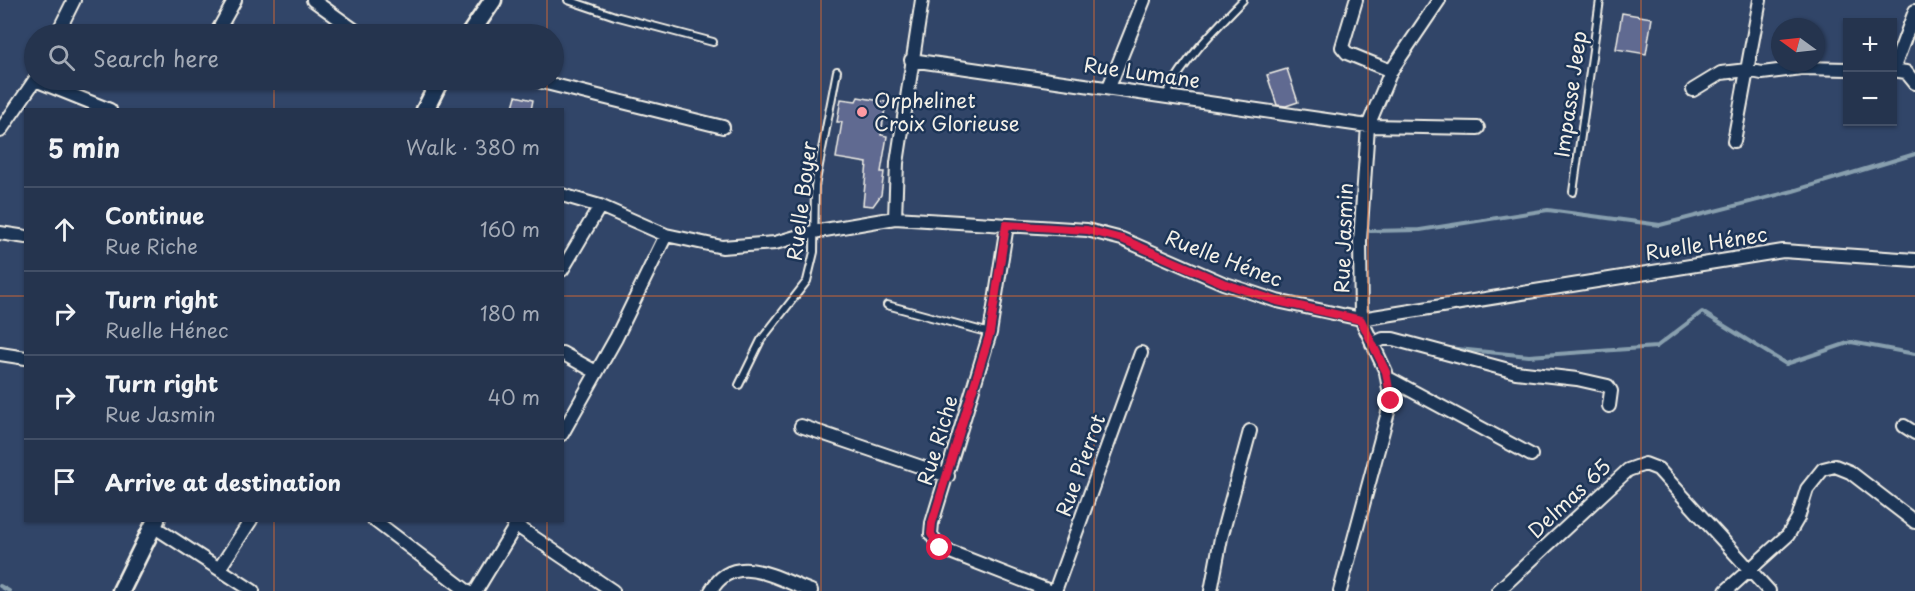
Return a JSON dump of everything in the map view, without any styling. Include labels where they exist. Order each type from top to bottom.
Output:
[{"type":"street","points":[[62,24],[74,0]]},
{"type":"street","points":[[222,24],[235,0]]},
{"type":"street","points":[[313,0],[346,24]]},
{"type":"street","points":[[896,218],[897,163],[922,0]]},
{"type":"street","points":[[1109,87],[1144,0]]},
{"type":"street","points":[[1356,0],[1342,47],[1347,53],[1391,71]]},
{"type":"street","name":"Rue Jasmin","points":[[1340,591],[1387,424],[1391,401],[1388,378],[1361,320],[1360,241],[1368,126],[1391,71],[1439,0]]},
{"type":"street","points":[[1734,141],[1760,0]]},
{"type":"street","points":[[476,24],[489,2]]},
{"type":"street","points":[[1897,59],[1915,11]]},
{"type":"street","name":"Rue Lumane","points":[[911,60],[1166,95],[1368,126],[1478,128]]},
{"type":"street","points":[[1693,90],[1721,73],[1747,70],[1762,73],[1802,68],[1843,69]]},
{"type":"street","points":[[1897,71],[1906,72],[1915,83]]},
{"type":"street","points":[[564,87],[723,127]]},
{"type":"street","points":[[0,131],[28,90]]},
{"type":"street","points":[[60,90],[105,108]]},
{"type":"street","points":[[426,108],[430,90]]},
{"type":"street","name":"Ruelle Hénec","points":[[564,196],[600,206],[666,235],[722,247],[775,243],[813,232],[896,218],[1087,230],[1122,239],[1223,283],[1277,301],[1361,320],[1783,251],[1915,260]]},
{"type":"street","points":[[564,267],[600,206]]},
{"type":"street","name":"Rue Riche","points":[[1006,225],[990,333],[932,523],[934,542],[940,548],[1050,591]]},
{"type":"street","points":[[0,233],[24,237]]},
{"type":"street","points":[[564,430],[616,338],[666,235]]},
{"type":"street","points":[[1372,344],[1383,339],[1392,339],[1516,372],[1558,376],[1608,386],[1611,391],[1609,406]]},
{"type":"street","name":"Rue Pierrot","points":[[1055,591],[1141,352]]},
{"type":"street","points":[[0,354],[24,358]]},
{"type":"street","points":[[564,354],[596,372]]},
{"type":"street","points":[[1388,378],[1531,455]]},
{"type":"street","points":[[801,426],[948,476]]},
{"type":"street","points":[[1211,591],[1221,538],[1251,431]]},
{"type":"street","name":"Delmas 65","points":[[1498,591],[1628,470],[1645,464],[1658,469],[1769,591]]},
{"type":"street","points":[[1726,591],[1788,535],[1798,518],[1807,489],[1823,469],[1835,466],[1850,472],[1915,522]]},
{"type":"street","points":[[219,569],[250,522]]},
{"type":"street","points":[[377,522],[467,591]]},
{"type":"street","points":[[121,591],[154,523],[253,591]]},
{"type":"street","points":[[476,591],[518,523],[612,591]]},
{"type":"street","points":[[711,591],[730,570],[755,570],[811,591]]},
{"type":"lane","points":[[568,0],[615,16],[712,42]]},
{"type":"lane","points":[[1166,95],[1178,73],[1200,44],[1243,0]]},
{"type":"lane","name":"Impasse Jeep","points":[[1573,192],[1600,0]]},
{"type":"lane","name":"Ruelle Boyer","points":[[739,386],[761,339],[807,281],[814,252],[815,186],[837,71]]},
{"type":"lane","points":[[887,305],[990,333]]},
{"type":"building","points":[[1622,13],[1652,18],[1646,54],[1616,49]]},
{"type":"building","points":[[1287,69],[1298,102],[1286,106],[1277,105],[1267,75]]},
{"type":"building","points":[[516,96],[533,100],[531,108],[513,108]]},
{"type":"building","points":[[858,97],[886,102],[881,135],[887,136],[881,172],[884,172],[881,195],[873,206],[863,205],[867,163],[836,158],[842,122],[837,122],[841,99],[856,101]]},
{"type":"waterway","points":[[1370,231],[1420,230],[1548,210],[1660,225],[1793,191],[1915,154]]},
{"type":"waterway","points":[[1447,348],[1529,356],[1656,347],[1702,312],[1786,364],[1851,342],[1915,354]]},
{"type":"waterway","points":[[0,586],[9,591]]},
{"type":"place","name":"Orphelinet Croix Glorieuse","points":[[862,112]]},
{"type":"route","points":[[940,548],[934,542],[931,534],[932,523],[990,333],[1006,225],[1087,230],[1122,239],[1162,254],[1223,283],[1277,301],[1361,320],[1386,372],[1391,401]]}]
